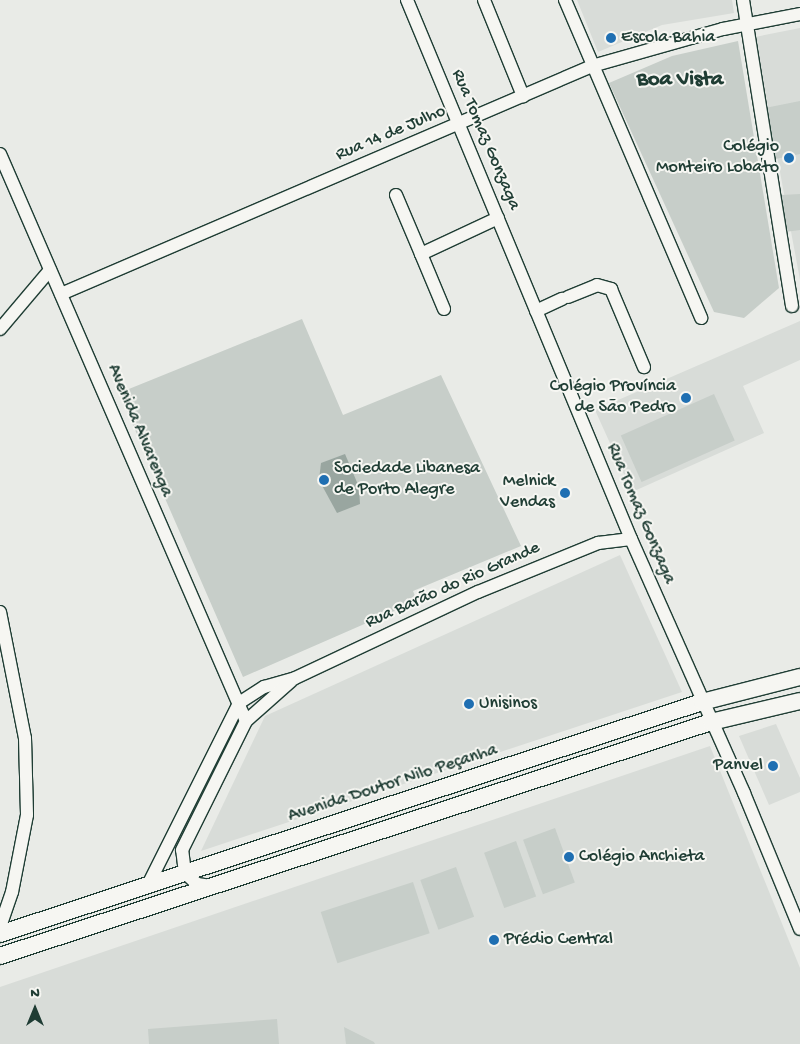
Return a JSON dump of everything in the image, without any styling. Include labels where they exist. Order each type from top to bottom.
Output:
[{"type":"main road","name":"Avenida Doutor Nilo Peçanha","points":[[0,934],[702,702],[800,677]]},
{"type":"main road","points":[[0,956],[711,722],[800,701]]},
{"type":"street","name":"Rua Tomaz Gonzaga","points":[[407,0],[631,539],[744,793],[800,928]]},
{"type":"street","points":[[484,0],[523,96]]},
{"type":"street","points":[[565,0],[701,318]]},
{"type":"street","points":[[743,0],[792,306]]},
{"type":"street","name":"Rua 14 de Julho","points":[[61,294],[592,66],[747,24],[800,14]]},
{"type":"street","name":"Avenida Alvarenga","points":[[0,154],[246,721]]},
{"type":"street","points":[[396,195],[444,309]]},
{"type":"street","points":[[421,254],[498,218]]},
{"type":"street","points":[[0,329],[50,270]]},
{"type":"street","points":[[536,311],[597,285],[611,289],[644,367]]},
{"type":"street","name":"Rua Barão do Rio Grande","points":[[239,703],[264,687],[295,678],[478,592],[559,558],[598,543],[631,539]]},
{"type":"street","points":[[0,612],[25,738],[27,815],[12,892],[0,927]]},
{"type":"street","name":"Rua Barão do Rio Grande","points":[[246,721],[295,678]]},
{"type":"street","points":[[148,885],[239,703]]},
{"type":"street","points":[[213,886],[197,884],[186,873],[181,863],[182,850],[246,721]]},
{"type":"street","points":[[195,790],[199,813]]},
{"type":"shaded area","name":"Escola Bahia","points":[[577,0],[732,0],[734,13],[662,25],[598,52]]},
{"type":"shaded area","name":"Colégio Monteiro Lobato","points":[[800,28],[800,280],[755,37]]},
{"type":"shaded area","points":[[738,41],[779,288],[744,318],[714,312],[609,83],[672,56]]},
{"type":"shaded area","points":[[800,101],[800,154],[775,159],[765,108]]},
{"type":"shaded area","points":[[800,194],[800,230],[785,232],[781,195]]},
{"type":"shaded area","name":"Sociedade Libanesa de Porto Alegre","points":[[302,319],[343,415],[441,375],[521,546],[413,591],[417,601],[243,677],[119,393]]},
{"type":"shaded area","name":"Colégio Província de São Pedro","points":[[800,321],[800,360],[743,386],[764,433],[632,492],[595,410]]},
{"type":"shaded area","points":[[714,394],[735,441],[642,482],[621,435]]},
{"type":"shaded area","points":[[345,454],[359,487],[360,504],[337,513],[319,480],[321,463]]},
{"type":"shaded area","name":"Unisinos","points":[[620,555],[682,692],[201,851],[265,716]]},
{"type":"shaded area","name":"Panvel","points":[[776,724],[800,778],[800,792],[769,805],[739,736]]},
{"type":"shaded area","name":"Colégio Anchieta","points":[[710,746],[800,968],[800,1044],[0,1044],[0,987]]},
{"type":"shaded area","points":[[555,828],[575,883],[543,894],[523,840]]},
{"type":"shaded area","points":[[516,841],[536,896],[504,908],[484,853]]},
{"type":"shaded area","points":[[456,867],[474,917],[438,930],[420,880]]},
{"type":"shaded area","points":[[413,882],[430,933],[337,963],[321,912]]},
{"type":"shaded area","points":[[277,1019],[279,1044],[149,1044],[148,1029]]},
{"type":"shaded area","points":[[344,1027],[374,1042],[375,1044],[346,1044]]},
{"type":"place","name":"Escola Bahia","points":[[611,38]]},
{"type":"place","name":"Colégio Monteiro Lobato","points":[[789,158]]},
{"type":"place","name":"Colégio Província de São Pedro","points":[[686,398]]},
{"type":"place","name":"Sociedade Libanesa de Porto Alegre","points":[[324,480]]},
{"type":"place","name":"Melnick Vendas","points":[[565,493]]},
{"type":"place","name":"Unisinos","points":[[469,704]]},
{"type":"place","name":"Panvel","points":[[773,766]]},
{"type":"place","name":"Colégio Anchieta","points":[[569,857]]},
{"type":"place","name":"Prédio Central","points":[[494,940]]},
{"type":"district","name":"Boa Vista","points":[[680,81]]}]
